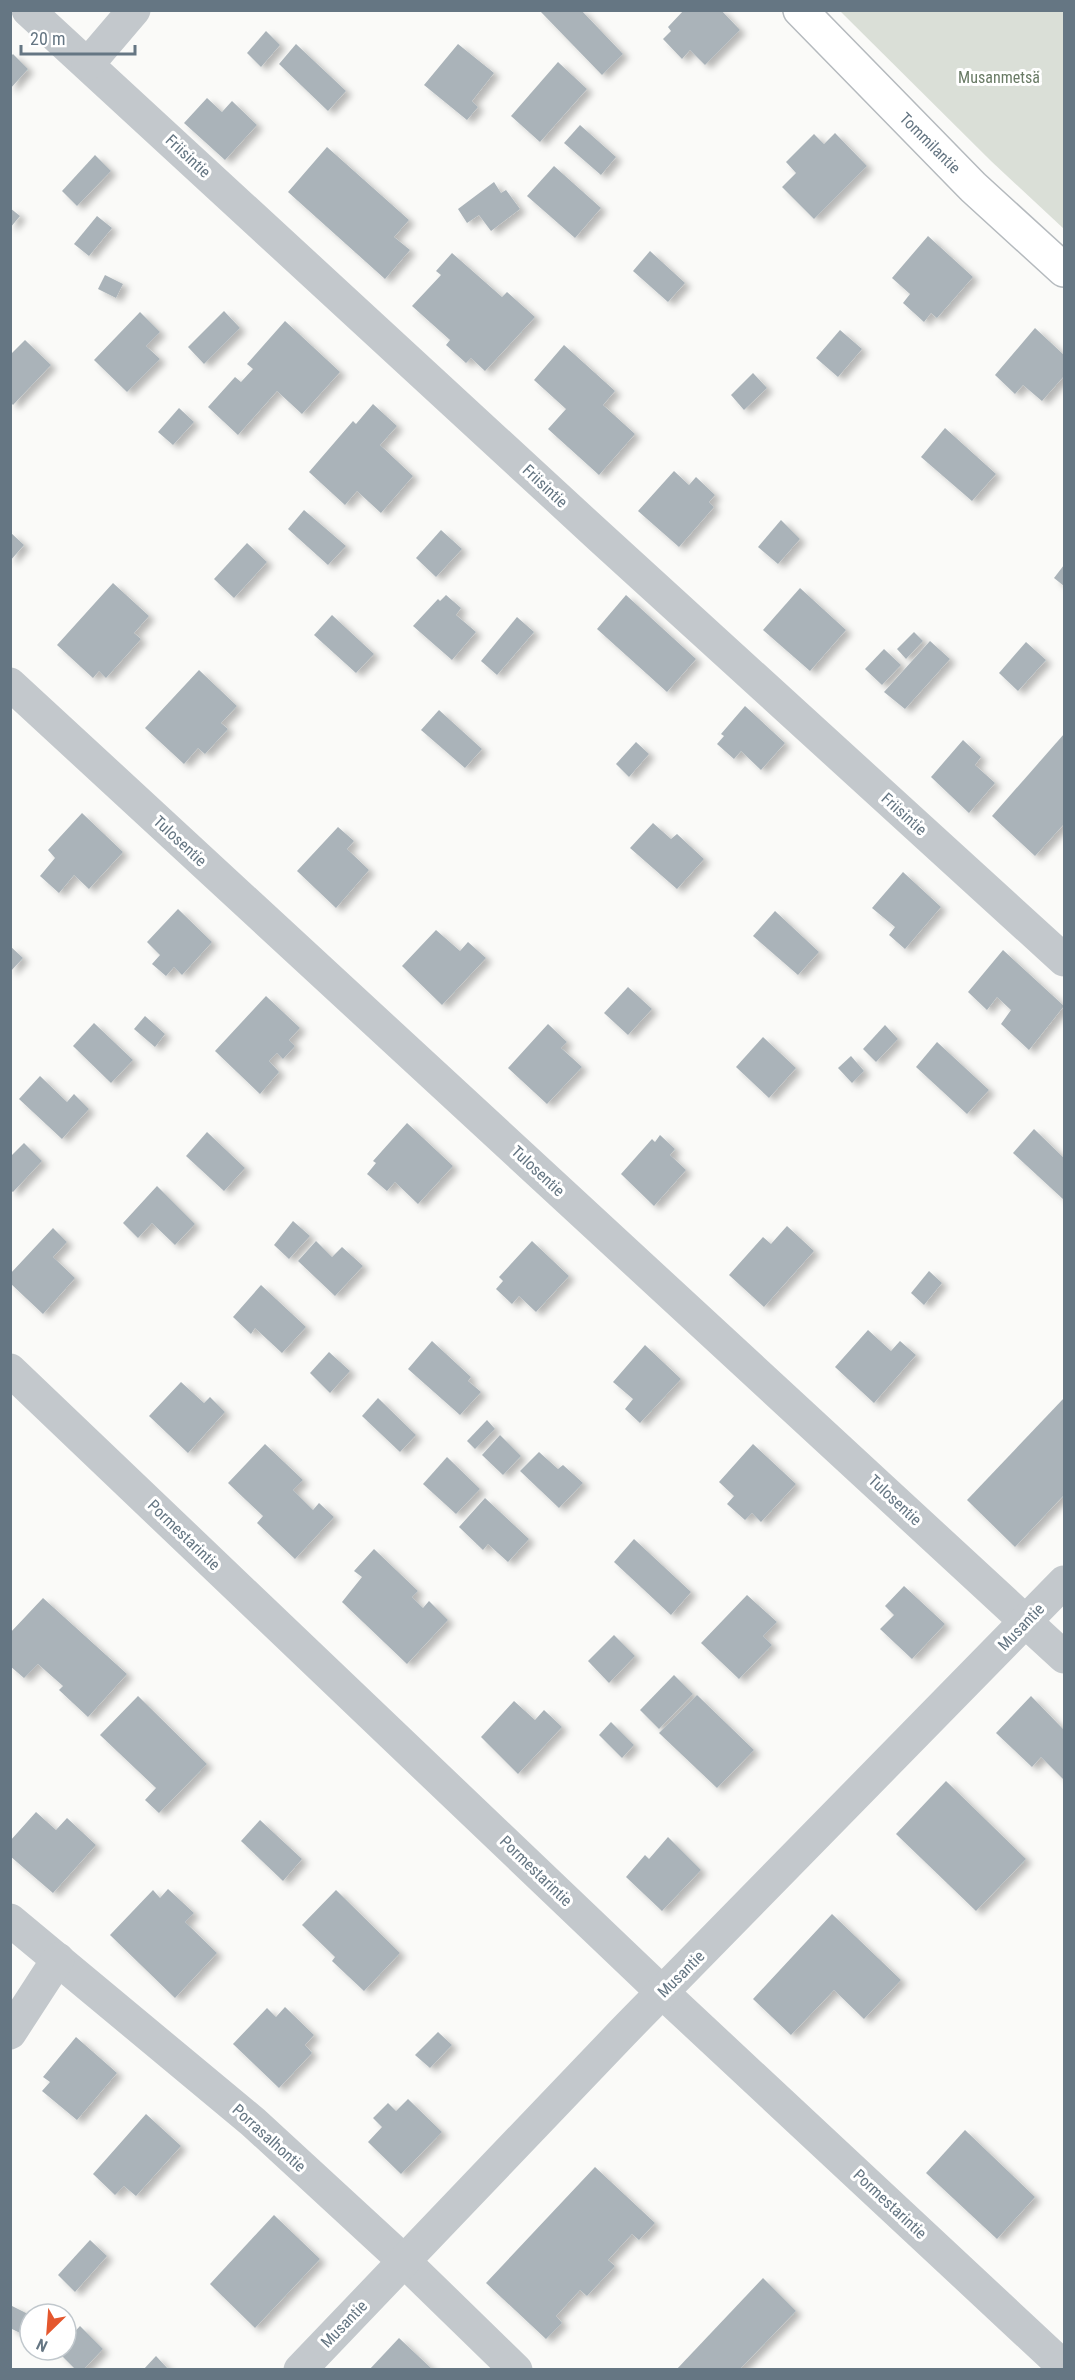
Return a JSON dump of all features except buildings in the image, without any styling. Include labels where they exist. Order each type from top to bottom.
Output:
[{"type":"main road","name":"Tommilantie","points":[[800,10],[973,186],[1065,270]]},
{"type":"street","name":"Friisintie","points":[[28,10],[591,529],[1065,960]]},
{"type":"street","points":[[88,64],[134,10]]},
{"type":"street","name":"Tulosentie","points":[[10,684],[1065,1658]]},
{"type":"street","name":"Pormestarintie","points":[[10,1370],[663,1993],[1065,2367]]},
{"type":"street","name":"Musantie","points":[[300,2370],[663,1993],[1065,1582]]},
{"type":"street","name":"Porrasalhontie","points":[[10,1920],[253,2122],[404,2261],[516,2370]]},
{"type":"street","points":[[10,2033],[58,1959]]},
{"type":"green space","name":"Musanmetsä","points":[[840,11],[1064,11],[1064,229],[991,161]]}]
